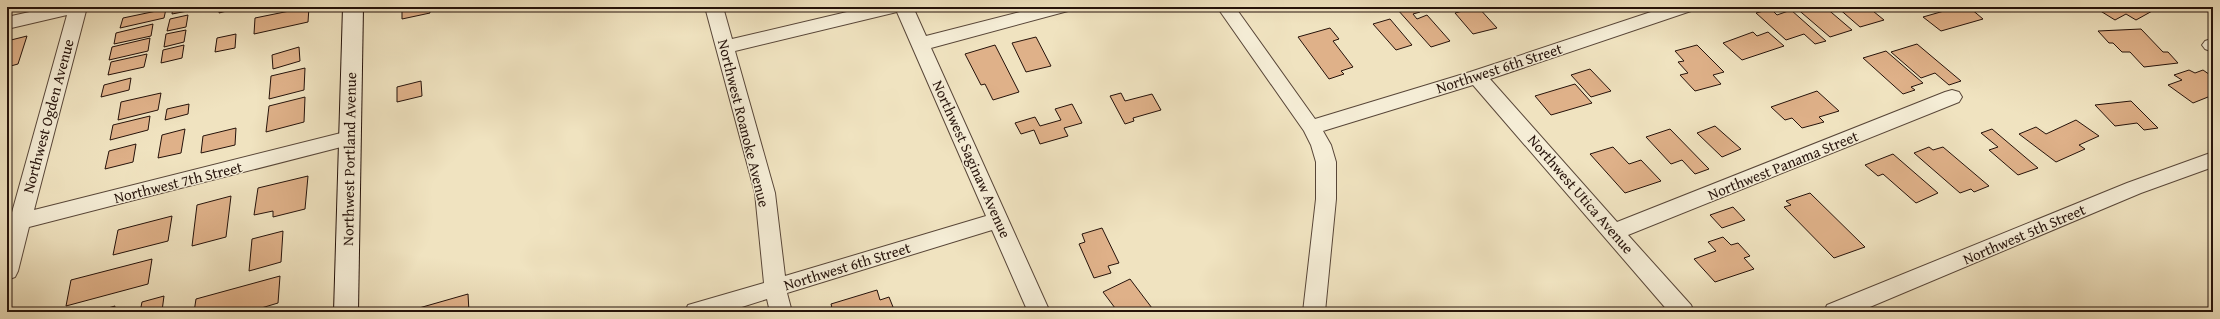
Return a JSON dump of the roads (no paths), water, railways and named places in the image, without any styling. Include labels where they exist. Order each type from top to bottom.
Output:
[{"type":"street","points":[[7,23],[78,7]]},
{"type":"street","name":"Northwest Ogden Avenue","points":[[7,271],[13,224],[78,7]]},
{"type":"street","name":"Northwest Portland Avenue","points":[[346,312],[353,7]]},
{"type":"street","name":"Northwest Roanoke Avenue","points":[[714,7],[765,193],[775,288],[781,312]]},
{"type":"street","points":[[726,47],[893,7]]},
{"type":"street","name":"Northwest Saginaw Avenue","points":[[904,7],[1039,312]]},
{"type":"street","points":[[921,44],[1062,7]]},
{"type":"street","points":[[1226,7],[1311,127],[1321,145],[1326,162],[1326,199],[1314,312]]},
{"type":"street","name":"Northwest 6th Street","points":[[1311,127],[1477,77],[1639,13],[1685,7]]},
{"type":"street","name":"Northwest Utica Avenue","points":[[1477,77],[1684,312]]},
{"type":"street","name":"Northwest Panama Street","points":[[1614,232],[1952,97]]},
{"type":"street","name":"Northwest 7th Street","points":[[13,224],[349,138]]},
{"type":"street","name":"Northwest 5th Street","points":[[1835,312],[2134,188],[2213,159]]},
{"type":"street","name":"Northwest 6th Street","points":[[696,312],[999,220]]}]
